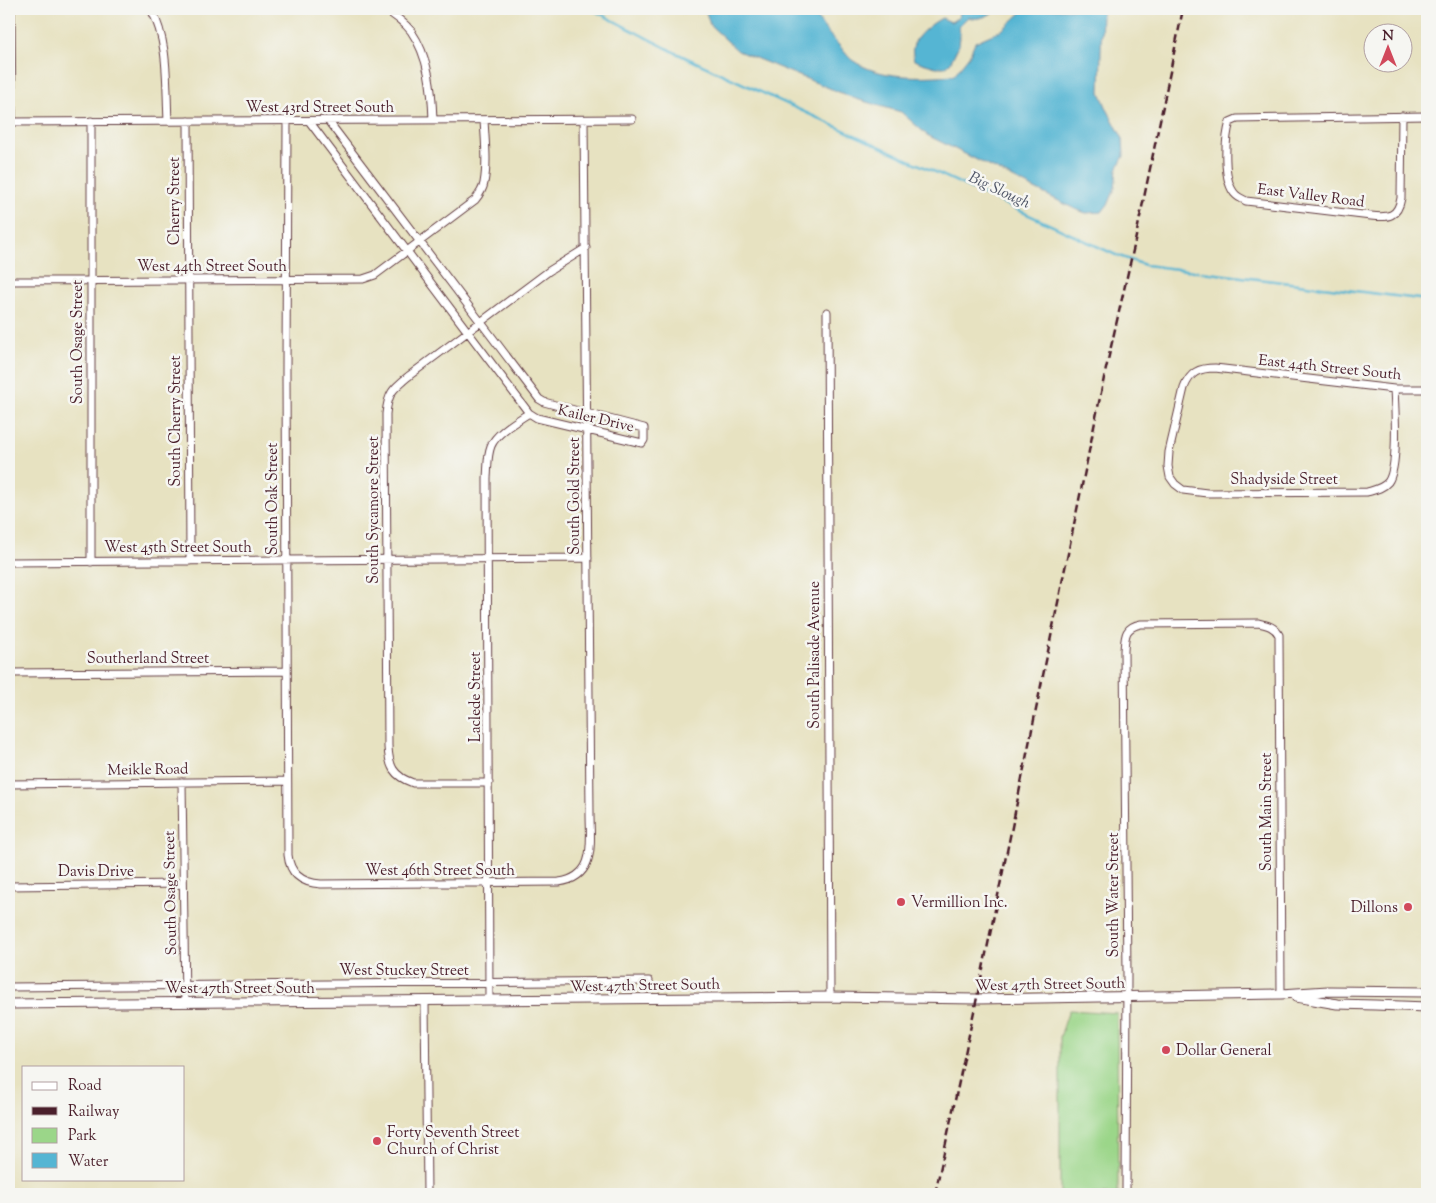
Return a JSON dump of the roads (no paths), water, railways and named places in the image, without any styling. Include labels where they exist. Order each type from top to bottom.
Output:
[{"type":"street","points":[[11,9],[11,122]]},
{"type":"street","points":[[150,9],[158,27],[166,66],[168,121]]},
{"type":"street","points":[[384,9],[411,30],[419,45],[431,84],[433,120]]},
{"type":"street","points":[[1402,116],[1427,116]]},
{"type":"street","name":"East Valley Road","points":[[1402,116],[1402,188],[1400,206],[1392,215],[1384,218],[1246,201],[1236,196],[1231,190],[1226,165],[1226,144],[1230,122],[1237,119],[1259,118],[1402,116]]},
{"type":"street","name":"West 43rd Street South","points":[[11,122],[329,122],[632,119]]},
{"type":"street","points":[[407,251],[475,200],[481,193],[485,173],[484,120]]},
{"type":"street","name":"South Gold Street","points":[[583,871],[589,858],[584,120]]},
{"type":"street","name":"South Osage Street","points":[[91,121],[91,562]]},
{"type":"street","name":"Cherry Street","points":[[188,121],[188,280]]},
{"type":"street","name":"South Oak Street","points":[[287,121],[287,781],[288,855],[291,869],[296,874]]},
{"type":"street","points":[[308,121],[529,413]]},
{"type":"street","name":"Kailer Drive","points":[[329,122],[539,399],[544,402],[644,428],[644,436],[642,442],[537,418],[529,413]]},
{"type":"street","name":"South Sycamore Street","points":[[489,783],[413,783],[401,778],[389,762],[386,414],[388,398],[397,386],[410,375],[548,271],[586,248]]},
{"type":"street","name":"West 44th Street South","points":[[9,281],[363,279],[375,275],[407,251]]},
{"type":"street","name":"South Cherry Street","points":[[188,280],[190,561]]},
{"type":"street","name":"South Palisade Avenue","points":[[827,312],[830,997]]},
{"type":"street","name":"East 44th Street South","points":[[1183,490],[1170,477],[1168,466],[1173,434],[1184,388],[1187,380],[1198,370],[1204,368],[1231,370],[1394,389],[1427,390]]},
{"type":"street","name":"Shadyside Street","points":[[1183,490],[1207,493],[1366,492],[1380,489],[1390,478],[1394,464],[1394,389]]},
{"type":"street","name":"Laclede Street","points":[[489,1000],[488,456],[491,446],[498,436],[529,413]]},
{"type":"street","name":"West 45th Street South","points":[[9,562],[588,558]]},
{"type":"street","name":"South Main Street","points":[[1131,627],[1141,624],[1258,623],[1270,626],[1276,631],[1279,640],[1281,994]]},
{"type":"street","name":"South Water Street","points":[[1126,1194],[1124,652],[1125,636],[1131,627]]},
{"type":"street","name":"Southerland Street","points":[[9,673],[286,670]]},
{"type":"street","name":"Meikle Road","points":[[9,784],[287,781]]},
{"type":"street","name":"South Osage Street","points":[[182,782],[185,1003]]},
{"type":"street","name":"West 46th Street South","points":[[296,874],[310,883],[320,884],[489,883],[570,881],[583,871]]},
{"type":"street","name":"Davis Drive","points":[[9,886],[183,884]]},
{"type":"street","name":"West Stuckey Street","points":[[9,987],[649,980]]},
{"type":"street","points":[[1281,994],[1328,991],[1427,992]]},
{"type":"street","points":[[1281,994],[1337,1004],[1427,1007]]},
{"type":"street","name":"West 47th Street South","points":[[9,1004],[830,997],[977,999],[1281,994]]},
{"type":"street","points":[[425,1001],[427,1194]]},
{"type":"water","points":[[705,9],[812,9],[826,31],[852,60],[875,71],[888,74],[928,76],[954,75],[969,56],[975,42],[1002,30],[1025,9],[1102,9],[1100,92],[1123,139],[1124,156],[1117,169],[1115,188],[1109,203],[1102,212],[1086,213],[1075,209],[927,135],[901,112],[856,99],[738,51],[710,25]]},
{"type":"water","points":[[961,9],[999,9],[980,18],[968,17],[959,26],[959,45],[950,63],[945,67],[936,67],[914,60],[913,47],[920,34],[942,18],[951,22],[959,17]]},
{"type":"waterway","name":"Big Slough","points":[[591,9],[676,53],[1116,255],[1145,265],[1427,300]]},
{"type":"railway","points":[[935,1194],[1105,373],[1134,246],[1183,9]]},
{"type":"place","name":"Vermillion Inc.","points":[[901,902]]},
{"type":"place","name":"Dillons","points":[[1408,907]]},
{"type":"place","name":"Dollar General","points":[[1166,1050]]},
{"type":"place","name":"Forty Seventh Street Church of Christ","points":[[377,1141]]}]
